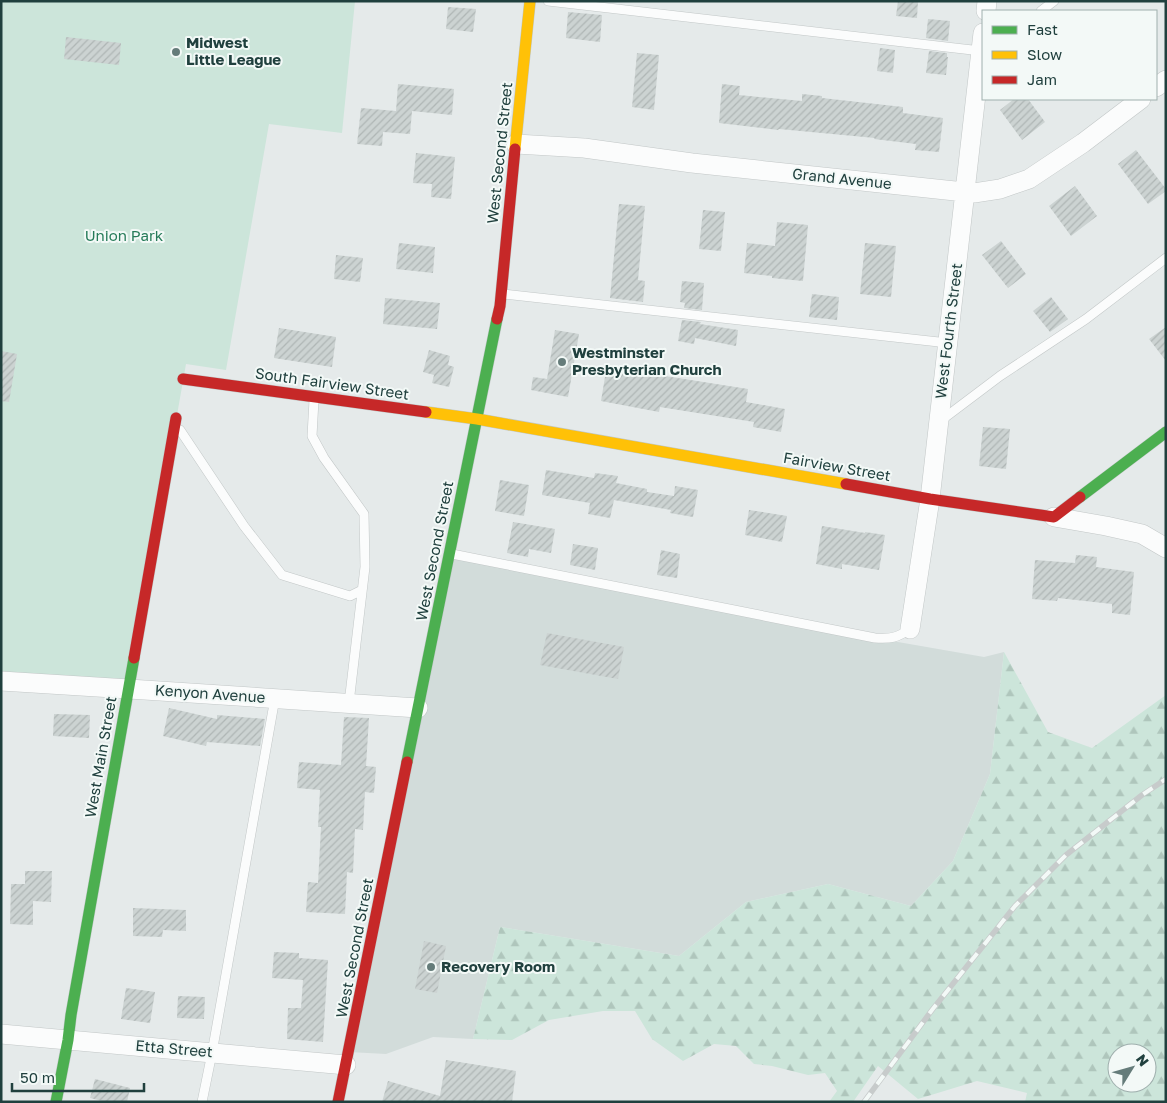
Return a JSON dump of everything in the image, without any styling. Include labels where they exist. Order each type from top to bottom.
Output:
[{"type":"street","name":"West Second Street","points":[[338,1102],[500,306],[530,1]]},
{"type":"street","name":"West Fourth Street","points":[[910,629],[930,499],[982,53]]},
{"type":"street","name":"Grand Avenue","points":[[516,144],[584,148],[692,163],[974,193],[1000,189],[1030,179],[1083,143],[1139,100]]},
{"type":"street","name":"South Fairview Street","points":[[183,379],[477,418]]},
{"type":"street","name":"West Main Street","points":[[56,1102],[176,418]]},
{"type":"street","name":"Fairview Street","points":[[477,418],[930,499],[1054,517]]},
{"type":"street","points":[[1054,517],[1166,432]]},
{"type":"street","points":[[1054,517],[1142,534],[1166,548]]},
{"type":"street","name":"Kenyon Avenue","points":[[1,681],[418,708]]},
{"type":"street","name":"Etta Street","points":[[1,1034],[346,1064]]},
{"type":"lane","points":[[548,1],[982,45]]},
{"type":"lane","points":[[1042,10],[1054,1]]},
{"type":"lane","points":[[938,423],[1000,376],[1086,319],[1166,258]]},
{"type":"lane","points":[[501,293],[948,343]]},
{"type":"lane","points":[[314,397],[312,436],[324,458],[364,514],[365,568],[349,703]]},
{"type":"lane","points":[[176,418],[180,430],[244,526],[282,575],[350,596],[362,590]]},
{"type":"lane","points":[[450,553],[874,638],[888,639],[901,636],[910,629]]},
{"type":"lane","points":[[202,1102],[275,698]]},
{"type":"shaded area","points":[[450,553],[875,638],[984,657],[1004,652],[990,774],[953,861],[911,906],[828,884],[746,902],[679,956],[500,927],[473,1039],[433,1037],[386,1054],[349,1052]]},
{"type":"green space","name":"Union Park","points":[[1,1],[355,1],[342,133],[269,124],[226,370],[186,364],[130,682],[1,674]]},
{"type":"green space","points":[[1004,652],[1048,732],[1092,748],[1166,695],[1166,1102],[1025,1102],[1027,1093],[977,1081],[918,1099],[878,1066],[853,1102],[829,1102],[837,1091],[825,1073],[808,1075],[772,1066],[754,1064],[736,1046],[714,1044],[683,1061],[652,1039],[635,1011],[603,1011],[549,1020],[512,1040],[473,1039],[500,927],[679,956],[746,902],[828,884],[911,906],[953,861],[990,774]]},
{"type":"building","points":[[898,1],[918,1],[917,18],[896,16]]},
{"type":"building","points":[[448,7],[476,9],[473,32],[446,29]]},
{"type":"building","points":[[568,12],[602,15],[600,42],[566,38]]},
{"type":"building","points":[[928,19],[950,21],[948,41],[926,38]]},
{"type":"building","points":[[66,37],[121,43],[119,65],[64,59]]},
{"type":"building","points":[[880,48],[895,50],[893,73],[877,71]]},
{"type":"building","points":[[929,51],[947,53],[946,75],[926,73]]},
{"type":"building","points":[[637,53],[659,55],[654,110],[632,107]]},
{"type":"building","points":[[398,84],[454,89],[452,115],[412,111],[410,134],[383,132],[382,146],[357,144],[361,108],[396,111]]},
{"type":"building","points":[[722,84],[740,86],[739,95],[802,101],[802,94],[822,96],[822,98],[903,107],[903,113],[943,118],[939,152],[915,150],[916,144],[875,138],[719,123]]},
{"type":"building","points":[[1013,100],[1029,100],[1045,122],[1022,140],[1000,110]]},
{"type":"building","points":[[1136,150],[1166,189],[1166,191],[1148,204],[1118,164]]},
{"type":"building","points":[[416,153],[455,157],[451,199],[431,197],[432,184],[413,183]]},
{"type":"building","points":[[1075,186],[1097,216],[1071,236],[1049,206]]},
{"type":"building","points":[[619,204],[645,206],[638,280],[645,281],[643,302],[610,298]]},
{"type":"building","points":[[703,210],[725,212],[721,251],[699,249]]},
{"type":"building","points":[[777,222],[808,225],[803,281],[744,273],[747,243],[775,246]]},
{"type":"building","points":[[1001,241],[1026,274],[1008,288],[982,255]]},
{"type":"building","points":[[399,243],[435,247],[433,273],[396,269]]},
{"type":"building","points":[[865,243],[896,246],[891,297],[860,294]]},
{"type":"building","points":[[336,255],[363,258],[360,282],[334,279]]},
{"type":"building","points":[[682,281],[704,283],[702,310],[684,308],[685,303],[680,302]]},
{"type":"building","points":[[812,294],[839,297],[837,320],[809,317]]},
{"type":"building","points":[[1051,297],[1068,319],[1050,332],[1033,311]]},
{"type":"building","points":[[385,298],[440,303],[437,329],[383,324]]},
{"type":"building","points":[[682,320],[738,330],[736,346],[695,338],[694,344],[678,341]]},
{"type":"building","points":[[1166,327],[1166,361],[1149,339]]},
{"type":"building","points":[[279,328],[336,337],[332,367],[274,358]]},
{"type":"building","name":"Westminster Presbyterian Church","points":[[555,330],[579,334],[568,397],[531,390],[533,377],[547,379]]},
{"type":"building","points":[[429,350],[450,356],[448,365],[454,367],[449,387],[432,383],[434,375],[423,372]]},
{"type":"building","points":[[1,351],[17,354],[9,402],[1,401]]},
{"type":"building","points":[[645,369],[666,373],[665,376],[748,389],[746,402],[785,409],[781,432],[753,427],[754,422],[660,407],[659,412],[601,401],[606,371],[644,377]]},
{"type":"building","points":[[983,427],[1010,429],[1006,469],[979,466]]},
{"type":"building","points":[[546,470],[594,478],[595,473],[618,476],[616,483],[647,489],[647,492],[674,496],[675,486],[698,490],[693,517],[670,513],[671,510],[614,500],[610,518],[588,514],[590,503],[542,495]]},
{"type":"building","points":[[500,480],[529,485],[524,516],[495,511]]},
{"type":"building","points":[[749,510],[787,516],[782,542],[745,535]]},
{"type":"building","points":[[513,522],[555,529],[551,553],[529,549],[528,557],[507,553]]},
{"type":"building","points":[[822,526],[885,535],[879,570],[842,564],[842,569],[816,564]]},
{"type":"building","points":[[573,544],[598,548],[595,570],[570,565]]},
{"type":"building","points":[[661,550],[680,554],[677,578],[657,575]]},
{"type":"building","points":[[1076,555],[1097,557],[1096,567],[1134,572],[1130,615],[1112,613],[1112,604],[1058,598],[1057,601],[1032,599],[1035,560],[1075,563]]},
{"type":"building","points":[[547,633],[624,647],[618,679],[540,665]]},
{"type":"building","points":[[169,708],[217,719],[217,715],[265,719],[260,746],[207,742],[206,746],[163,736]]},
{"type":"building","points":[[54,714],[90,715],[89,738],[53,736]]},
{"type":"building","points":[[344,717],[369,718],[366,766],[376,767],[374,793],[365,792],[363,830],[355,829],[353,873],[347,872],[345,914],[306,912],[308,882],[318,883],[321,827],[318,827],[320,790],[297,788],[299,762],[341,765]]},
{"type":"building","points":[[25,871],[52,871],[51,902],[33,901],[33,925],[10,924],[11,884],[25,884]]},
{"type":"building","points":[[133,908],[186,910],[186,931],[163,930],[162,937],[133,936]]},
{"type":"building","name":"Recovery Room","points":[[424,941],[446,946],[437,993],[415,989]]},
{"type":"building","points":[[274,952],[299,953],[299,958],[328,960],[323,1042],[287,1039],[288,1008],[301,1008],[303,980],[272,978]]},
{"type":"building","points":[[126,988],[155,992],[150,1023],[121,1019]]},
{"type":"building","points":[[178,996],[205,997],[204,1019],[177,1018]]},
{"type":"building","points":[[446,1060],[516,1071],[512,1102],[382,1102],[388,1081],[440,1096]]},
{"type":"building","points":[[95,1079],[130,1088],[127,1102],[106,1102],[90,1098]]},
{"type":"railway","points":[[864,1102],[932,1010],[1015,906],[1066,855],[1142,795],[1166,779]]},
{"type":"traffic: fast","points":[[407,762],[497,319]]},
{"type":"traffic: fast","points":[[1080,497],[1166,432]]},
{"type":"traffic: fast","points":[[56,1102],[134,658]]},
{"type":"traffic: slow","points":[[515,149],[530,1]]},
{"type":"traffic: slow","points":[[426,412],[477,419],[846,484]]},
{"type":"traffic: jam","points":[[497,319],[500,306],[515,149]]},
{"type":"traffic: jam","points":[[183,379],[426,412]]},
{"type":"traffic: jam","points":[[134,658],[176,418]]},
{"type":"traffic: jam","points":[[846,484],[930,499],[1054,517],[1080,497]]},
{"type":"traffic: jam","points":[[338,1102],[407,762]]},
{"type":"place","name":"Midwest Little League","points":[[176,52]]},
{"type":"place","name":"Westminster Presbyterian Church","points":[[562,362]]},
{"type":"place","name":"Recovery Room","points":[[431,967]]}]
